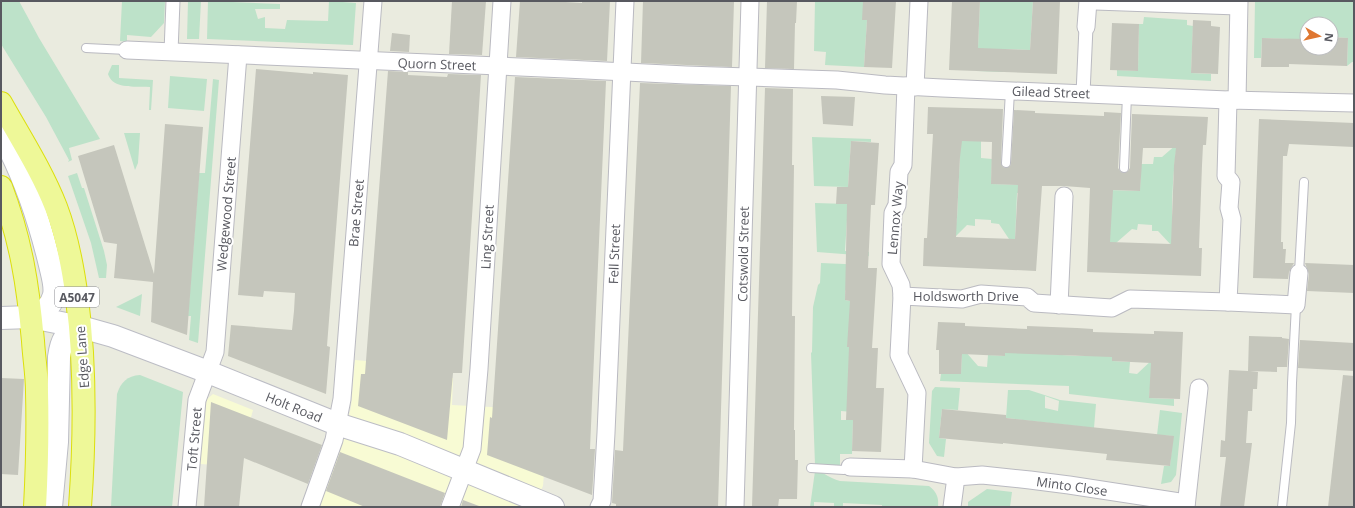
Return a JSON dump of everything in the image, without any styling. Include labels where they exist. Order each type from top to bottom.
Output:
[{"type":"highway","name":"Edge Lane","points":[[1,103],[44,180],[56,208],[74,277],[84,363],[85,410],[80,507]]},
{"type":"highway","points":[[1,187],[22,254],[29,292],[38,411],[34,507]]},
{"type":"main road","points":[[1,133],[13,154],[39,224],[54,282],[55,294],[46,310],[40,314],[31,317],[1,318]]},
{"type":"main road","name":"Holt Road","points":[[31,317],[80,327],[113,336],[208,372],[337,424],[388,440],[553,507]]},
{"type":"main road","points":[[51,507],[57,442],[60,352],[68,332],[80,327]]},
{"type":"street","points":[[171,52],[173,1]]},
{"type":"street","name":"Brae Street","points":[[310,507],[334,440],[342,399],[373,1]]},
{"type":"street","name":"Ling Street","points":[[450,507],[472,449],[473,441],[479,369],[502,1]]},
{"type":"street","name":"Fell Street","points":[[599,507],[602,501],[606,433],[625,1]]},
{"type":"street","name":"Cotswold Street","points":[[735,507],[750,1]]},
{"type":"street","name":"Lennox Way","points":[[913,469],[917,393],[899,355],[902,285],[891,262],[893,213],[897,205],[899,172],[903,165],[919,1]]},
{"type":"street","points":[[1083,94],[1088,1]]},
{"type":"street","points":[[1095,1],[1239,4],[1226,176],[1231,182],[1229,208],[1232,220],[1228,302]]},
{"type":"street","name":"Quorn Street","points":[[127,50],[748,78]]},
{"type":"street","name":"Wedgewood Street","points":[[208,372],[215,352],[238,55]]},
{"type":"street","name":"Gilead Street","points":[[748,78],[837,80],[910,86],[1127,96],[1354,103]]},
{"type":"street","points":[[1059,305],[1064,196]]},
{"type":"street","points":[[1296,305],[1299,273]]},
{"type":"street","name":"Holdsworth Drive","points":[[902,296],[962,299],[981,294],[1027,296],[1034,303],[1112,308],[1130,299],[1296,305]]},
{"type":"street","name":"Toft Street","points":[[187,507],[197,400],[208,372]]},
{"type":"street","name":"Minto Close","points":[[850,467],[913,469],[956,476],[982,475],[1035,481],[1186,505],[1199,388]]},
{"type":"street","points":[[952,507],[956,476]]},
{"type":"lane","points":[[86,48],[127,50]]},
{"type":"lane","points":[[1006,163],[1010,91]]},
{"type":"lane","points":[[1124,168],[1127,96]]},
{"type":"lane","points":[[1299,273],[1304,182]]},
{"type":"lane","points":[[1282,507],[1291,422],[1296,305]]},
{"type":"lane","points":[[811,468],[844,470],[850,467]]},
{"type":"shaded area","points":[[1,1],[19,1],[39,38],[100,139],[69,148],[72,160],[68,162],[69,160],[46,117],[1,44]]},
{"type":"shaded area","points":[[122,1],[165,1],[164,23],[151,37],[127,35],[127,42],[120,41]]},
{"type":"shaded area","points":[[188,1],[201,1],[199,39],[187,39]]},
{"type":"shaded area","points":[[208,1],[280,4],[280,9],[255,9],[258,19],[265,17],[265,28],[285,29],[287,20],[328,21],[329,1],[356,3],[353,45],[207,39]]},
{"type":"shaded area","points":[[815,1],[863,1],[890,21],[867,20],[864,67],[825,65],[826,52],[814,51]]},
{"type":"shaded area","points":[[980,1],[1033,1],[1030,50],[1004,49],[1003,72],[977,71]]},
{"type":"shaded area","points":[[1255,1],[1354,1],[1354,62],[1347,66],[1348,38],[1339,37],[1339,16],[1299,16],[1299,52],[1290,39],[1262,38],[1261,58],[1254,58]]},
{"type":"shaded area","points":[[1144,17],[1187,20],[1187,25],[1193,26],[1191,73],[1211,74],[1211,81],[1117,76],[1117,70],[1138,71],[1139,24],[1143,24]]},
{"type":"shaded area","points":[[112,65],[119,65],[119,78],[153,80],[151,110],[149,110],[150,87],[132,87],[115,83],[108,74]]},
{"type":"shaded area","points":[[170,76],[207,79],[204,111],[168,108]]},
{"type":"shaded area","points":[[213,79],[219,80],[198,343],[189,340],[191,316],[188,316],[199,173],[205,173]]},
{"type":"shaded area","points":[[124,133],[140,133],[138,163],[135,170]]},
{"type":"shaded area","points":[[956,136],[981,141],[981,158],[992,159],[991,184],[1024,185],[1025,157],[1107,190],[1140,191],[1141,164],[1153,164],[1154,157],[1162,157],[1177,144],[1172,195],[1173,247],[1158,231],[1152,231],[1152,225],[1138,224],[1137,230],[1132,229],[1116,243],[1110,243],[1095,188],[1038,165],[1037,194],[1017,193],[1015,242],[1011,242],[999,224],[991,223],[991,220],[975,219],[975,226],[967,225],[953,239],[957,218],[960,156]]},
{"type":"shaded area","points":[[812,137],[871,139],[871,142],[851,141],[848,187],[814,186]]},
{"type":"shaded area","points":[[77,173],[82,188],[84,188],[104,251],[107,265],[106,278],[99,278],[91,243],[68,176]]},
{"type":"shaded area","points":[[815,203],[848,204],[845,251],[869,252],[869,256],[817,252]]},
{"type":"shaded area","points":[[821,263],[868,265],[868,268],[845,291],[845,300],[850,301],[850,347],[853,412],[841,411],[841,420],[853,420],[852,454],[840,454],[840,466],[815,465],[811,353],[813,307],[818,285],[820,283]]},
{"type":"shaded area","points":[[142,294],[140,316],[116,307]]},
{"type":"shaded area","points":[[962,351],[965,351],[978,366],[987,367],[988,355],[1004,356],[1005,351],[1076,356],[1112,356],[1112,361],[1130,362],[1129,373],[1137,374],[1153,359],[1149,398],[1174,399],[1174,406],[1069,394],[1069,386],[940,381],[941,374],[961,374]]},
{"type":"shaded area","points":[[355,360],[412,365],[412,373],[453,378],[452,405],[546,410],[547,434],[543,486],[533,507],[318,506],[341,447],[351,407]]},
{"type":"shaded area","points":[[140,375],[183,392],[172,507],[111,507],[117,394],[120,386],[125,380]]},
{"type":"shaded area","points":[[935,387],[960,388],[958,410],[942,409],[939,438],[946,439],[944,457],[937,456],[929,443],[932,391]]},
{"type":"shaded area","points":[[1008,390],[1029,390],[1060,400],[1096,404],[1094,428],[1006,418]],"holes":[[[1045,396],[1059,401],[1058,411],[1045,408]]]},
{"type":"shaded area","points":[[213,394],[253,410],[238,466],[199,464],[207,399]]},
{"type":"shaded area","points":[[1160,410],[1182,413],[1176,475],[1171,482],[1161,484],[1164,466],[1170,466],[1173,436],[1157,435]]},
{"type":"shaded area","points":[[815,471],[840,481],[929,486],[937,495],[938,507],[882,507],[882,505],[843,503],[843,507],[834,507],[834,503],[814,502],[814,507],[810,507]]},
{"type":"shaded area","points":[[987,489],[1012,492],[1010,507],[968,507],[968,502]]},
{"type":"building","points":[[452,1],[486,1],[482,55],[449,54]]},
{"type":"building","points":[[520,1],[582,3],[582,1],[610,1],[607,61],[516,57]]},
{"type":"building","points":[[643,1],[734,1],[732,67],[641,63]]},
{"type":"building","points":[[767,1],[797,1],[794,69],[765,68]]},
{"type":"building","points":[[863,1],[896,1],[892,68],[864,67],[867,20],[862,20]]},
{"type":"building","points":[[952,1],[980,1],[978,48],[1030,50],[1033,1],[1060,1],[1057,74],[949,70]]},
{"type":"building","points":[[1193,20],[1211,21],[1211,26],[1220,27],[1218,74],[1191,73]]},
{"type":"building","points":[[1112,23],[1139,24],[1138,71],[1110,70]]},
{"type":"building","points":[[392,33],[410,35],[409,52],[390,51]]},
{"type":"building","points":[[1339,37],[1348,38],[1347,66],[1289,64],[1289,67],[1261,67],[1262,38],[1299,39],[1299,56],[1339,56]]},
{"type":"building","points":[[256,69],[313,74],[313,72],[348,75],[327,346],[330,347],[326,394],[228,356],[231,325],[292,330],[294,311],[295,293],[264,291],[263,297],[238,295]]},
{"type":"building","points":[[388,71],[408,72],[408,75],[447,77],[448,74],[481,75],[462,373],[453,373],[447,440],[358,406],[361,374],[365,374]]},
{"type":"building","points":[[515,77],[606,81],[590,449],[595,449],[592,495],[487,455],[490,417],[492,418]]},
{"type":"building","points":[[640,83],[731,86],[718,507],[616,507],[616,504],[612,503],[615,450],[623,451]]},
{"type":"building","points":[[765,88],[793,89],[792,165],[794,165],[792,316],[795,316],[794,430],[795,460],[798,460],[797,499],[779,499],[778,507],[752,507]]},
{"type":"building","points":[[821,96],[855,97],[853,126],[823,124]]},
{"type":"building","points":[[928,107],[1003,109],[1001,163],[1003,167],[1006,168],[1010,166],[1011,163],[1014,110],[1035,111],[1035,113],[1104,116],[1104,112],[1121,113],[1118,168],[1124,173],[1130,168],[1132,114],[1208,117],[1206,145],[1203,145],[1202,165],[1199,248],[1202,248],[1201,276],[1087,272],[1090,188],[1064,186],[1042,186],[1036,271],[923,266],[924,238],[927,238],[933,134],[927,134]],"holes":[[[962,141],[992,142],[991,184],[1018,185],[1015,239],[956,237]],[[1143,148],[1176,148],[1171,244],[1110,242],[1113,190],[1140,191]]]},
{"type":"building","points":[[1259,119],[1354,123],[1354,147],[1289,144],[1287,156],[1283,156],[1281,242],[1283,242],[1283,249],[1286,249],[1285,263],[1294,263],[1289,272],[1288,279],[1253,278]]},
{"type":"building","points":[[165,124],[203,127],[187,335],[151,322],[153,282],[114,278],[117,244],[104,242],[78,156],[114,145],[154,274]]},
{"type":"building","points":[[851,141],[879,143],[875,205],[871,205],[868,268],[877,268],[872,348],[878,348],[876,388],[884,388],[881,452],[852,451],[853,420],[846,420],[849,347],[847,347],[850,301],[845,300],[847,204],[836,204],[837,187],[848,187]]},
{"type":"building","points":[[1305,263],[1354,265],[1354,293],[1307,291],[1309,274]]},
{"type":"building","points":[[938,322],[965,323],[965,326],[1027,329],[1027,326],[1093,329],[1093,332],[1154,334],[1154,331],[1183,332],[1180,399],[1149,398],[1151,363],[1112,361],[1112,357],[1005,353],[1005,356],[962,354],[961,374],[939,374],[939,350],[936,350]]},
{"type":"building","points":[[1249,336],[1282,337],[1289,339],[1287,367],[1277,367],[1277,372],[1250,371],[1258,372],[1257,389],[1253,389],[1252,411],[1248,411],[1246,443],[1252,443],[1244,507],[1220,507],[1226,457],[1220,457],[1221,440],[1225,441],[1229,370],[1248,371]]},
{"type":"building","points":[[1300,340],[1354,343],[1354,371],[1298,368]]},
{"type":"building","points":[[1343,375],[1354,376],[1354,507],[1328,507]]},
{"type":"building","points":[[1,378],[24,379],[18,475],[1,474]]},
{"type":"building","points":[[211,402],[322,445],[308,484],[244,458],[239,507],[204,507]]},
{"type":"building","points":[[942,409],[1006,415],[1006,418],[1174,436],[1170,466],[1106,460],[1107,454],[939,438]]},
{"type":"building","points":[[340,452],[445,493],[440,507],[365,507],[326,491]]},
{"type":"building","points":[[463,500],[479,506],[479,507],[461,507]]}]
